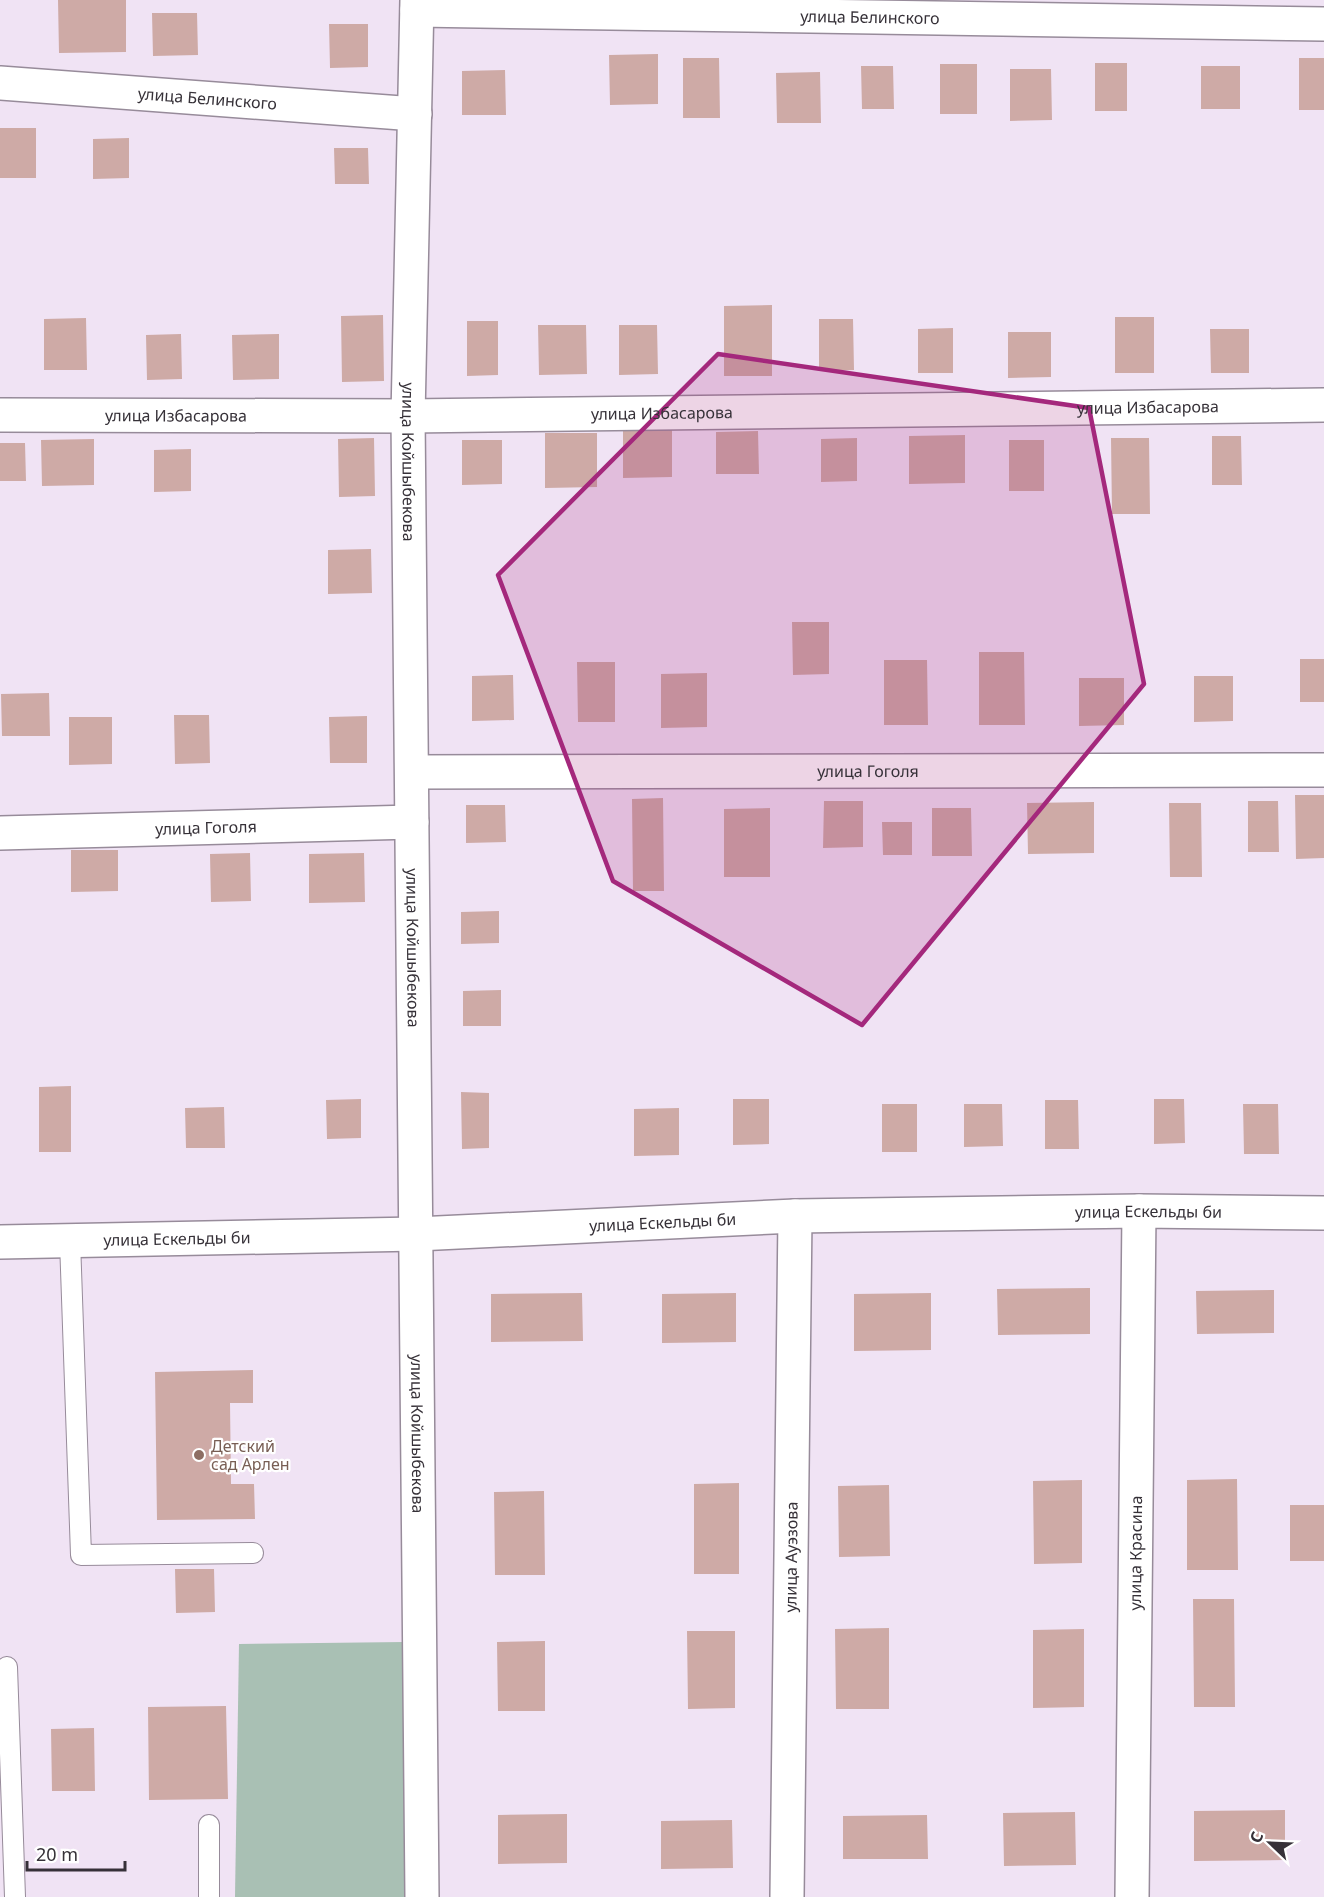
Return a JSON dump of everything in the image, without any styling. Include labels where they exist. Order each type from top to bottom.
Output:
[{"type":"street","name":"улица Белинского","points":[[417,5],[1324,24]]},
{"type":"street","name":"улица Койшыбекова","points":[[417,5],[408,416],[422,1897]]},
{"type":"street","name":"улица Белинского","points":[[0,83],[415,114]]},
{"type":"street","name":"улица Избасарова","points":[[0,415],[408,416],[1324,405]]},
{"type":"street","name":"улица Гоголя","points":[[412,772],[1324,770]]},
{"type":"street","name":"улица Гоголя","points":[[0,833],[412,822]]},
{"type":"street","name":"улица Ескельды би","points":[[0,1242],[417,1234],[795,1216],[1138,1211],[1324,1213]]},
{"type":"street","name":"улица Красина","points":[[1132,1897],[1138,1211]]},
{"type":"street","name":"улица Ауэзова","points":[[787,1897],[795,1216]]},
{"type":"lane","points":[[70,1241],[81,1555],[253,1553]]},
{"type":"lane","points":[[8,1667],[15,1897]]},
{"type":"lane","points":[[208,1897],[209,1825]]},
{"type":"highlighted area","points":[[718,354],[1089,408],[1144,684],[862,1025],[613,881],[498,575]]},
{"type":"green space","points":[[404,1642],[411,1897],[235,1897],[239,1644]]},
{"type":"building","points":[[58,0],[126,0],[126,52],[59,53]]},
{"type":"building","points":[[152,13],[197,13],[198,55],[153,56]]},
{"type":"building","points":[[329,24],[368,24],[368,67],[330,68]]},
{"type":"building","points":[[658,54],[658,104],[610,105],[609,55]]},
{"type":"building","points":[[683,58],[719,58],[720,118],[683,118]]},
{"type":"building","points":[[1299,58],[1324,58],[1324,110],[1299,110]]},
{"type":"building","points":[[1095,63],[1127,63],[1127,111],[1095,111]]},
{"type":"building","points":[[940,64],[977,64],[977,114],[940,114]]},
{"type":"building","points":[[861,66],[893,66],[894,109],[862,109]]},
{"type":"building","points":[[1201,66],[1240,66],[1240,109],[1201,109]]},
{"type":"building","points":[[1010,69],[1051,69],[1052,120],[1010,121]]},
{"type":"building","points":[[505,70],[506,115],[462,115],[462,71]]},
{"type":"building","points":[[820,72],[821,123],[777,123],[776,73]]},
{"type":"building","points":[[0,128],[36,128],[36,178],[0,178]]},
{"type":"building","points":[[129,138],[129,178],[93,179],[93,139]]},
{"type":"building","points":[[334,148],[368,148],[369,184],[335,184]]},
{"type":"building","points":[[772,305],[772,376],[724,376],[724,306]]},
{"type":"building","points":[[383,315],[384,381],[342,382],[341,316]]},
{"type":"building","points":[[1115,317],[1154,317],[1154,373],[1115,373]]},
{"type":"building","points":[[86,318],[87,370],[44,370],[44,319]]},
{"type":"building","points":[[819,319],[853,319],[854,370],[819,371]]},
{"type":"building","points":[[467,321],[498,321],[498,375],[467,376]]},
{"type":"building","points":[[538,325],[586,325],[587,374],[539,375]]},
{"type":"building","points":[[619,325],[657,325],[658,374],[619,375]]},
{"type":"building","points":[[953,328],[953,373],[918,373],[918,329]]},
{"type":"building","points":[[1210,329],[1249,329],[1249,373],[1211,373]]},
{"type":"building","points":[[1008,332],[1051,332],[1051,377],[1008,378]]},
{"type":"building","points":[[181,334],[182,379],[147,380],[146,335]]},
{"type":"building","points":[[279,334],[279,379],[233,380],[232,335]]},
{"type":"building","points":[[623,429],[672,429],[672,477],[623,478]]},
{"type":"building","points":[[758,431],[759,474],[716,474],[716,432]]},
{"type":"building","points":[[545,433],[597,433],[597,487],[545,488]]},
{"type":"building","points":[[965,435],[965,483],[909,484],[909,436]]},
{"type":"building","points":[[1212,436],[1241,436],[1242,485],[1212,485]]},
{"type":"building","points":[[374,438],[375,496],[339,497],[338,439]]},
{"type":"building","points":[[857,438],[857,481],[821,482],[821,439]]},
{"type":"building","points":[[1111,438],[1149,438],[1150,514],[1112,514]]},
{"type":"building","points":[[94,439],[94,485],[42,486],[41,440]]},
{"type":"building","points":[[462,440],[502,440],[502,484],[462,485]]},
{"type":"building","points":[[1009,440],[1044,440],[1044,491],[1009,491]]},
{"type":"building","points":[[0,443],[25,443],[26,481],[0,481]]},
{"type":"building","points":[[191,449],[191,491],[154,492],[154,450]]},
{"type":"building","points":[[371,549],[372,593],[328,594],[328,550]]},
{"type":"building","points":[[792,622],[829,622],[829,674],[793,675]]},
{"type":"building","points":[[979,652],[1024,652],[1025,725],[979,725]]},
{"type":"building","points":[[1300,659],[1324,659],[1324,702],[1300,702]]},
{"type":"building","points":[[884,660],[927,660],[928,725],[884,725]]},
{"type":"building","points":[[577,662],[615,662],[615,722],[578,722]]},
{"type":"building","points":[[707,673],[707,727],[661,728],[661,674]]},
{"type":"building","points":[[513,675],[514,720],[472,721],[472,676]]},
{"type":"building","points":[[1194,676],[1233,676],[1233,721],[1194,722]]},
{"type":"building","points":[[1079,678],[1124,678],[1124,725],[1079,726]]},
{"type":"building","points":[[49,693],[50,736],[2,736],[1,694]]},
{"type":"building","points":[[174,715],[209,715],[210,763],[175,764]]},
{"type":"building","points":[[367,716],[367,763],[330,763],[329,717]]},
{"type":"building","points":[[69,717],[112,717],[112,764],[69,765]]},
{"type":"building","points":[[1295,795],[1324,795],[1324,858],[1296,859]]},
{"type":"building","points":[[663,798],[664,891],[633,891],[632,799]]},
{"type":"building","points":[[824,801],[863,801],[863,847],[823,848]]},
{"type":"building","points":[[1248,801],[1278,801],[1279,852],[1248,852]]},
{"type":"building","points":[[1094,802],[1094,853],[1028,854],[1027,803]]},
{"type":"building","points":[[1169,803],[1201,803],[1202,877],[1170,877]]},
{"type":"building","points":[[466,805],[505,805],[506,842],[466,843]]},
{"type":"building","points":[[770,808],[770,877],[724,877],[724,809]]},
{"type":"building","points":[[932,808],[971,808],[972,856],[932,856]]},
{"type":"building","points":[[882,822],[912,822],[912,855],[883,855]]},
{"type":"building","points":[[71,850],[118,850],[118,891],[71,892]]},
{"type":"building","points":[[250,853],[251,901],[211,902],[210,854]]},
{"type":"building","points":[[364,853],[365,902],[309,903],[309,854]]},
{"type":"building","points":[[499,911],[499,943],[461,944],[461,912]]},
{"type":"building","points":[[501,990],[501,1026],[463,1026],[463,991]]},
{"type":"building","points":[[71,1086],[71,1152],[39,1152],[39,1087]]},
{"type":"building","points":[[461,1092],[489,1093],[489,1148],[462,1149]]},
{"type":"building","points":[[361,1099],[361,1138],[327,1139],[326,1100]]},
{"type":"building","points":[[733,1099],[769,1099],[769,1144],[733,1145]]},
{"type":"building","points":[[1154,1099],[1184,1099],[1185,1143],[1154,1144]]},
{"type":"building","points":[[1045,1100],[1078,1100],[1079,1149],[1045,1149]]},
{"type":"building","points":[[882,1104],[917,1104],[917,1152],[882,1152]]},
{"type":"building","points":[[964,1104],[1002,1104],[1003,1146],[964,1147]]},
{"type":"building","points":[[1243,1104],[1278,1104],[1279,1154],[1244,1154]]},
{"type":"building","points":[[224,1107],[225,1148],[186,1148],[185,1108]]},
{"type":"building","points":[[679,1108],[679,1155],[634,1156],[634,1109]]},
{"type":"building","points":[[1090,1288],[1090,1334],[998,1335],[997,1289]]},
{"type":"building","points":[[1274,1290],[1274,1333],[1197,1334],[1196,1291]]},
{"type":"building","points":[[582,1293],[583,1341],[491,1342],[491,1294]]},
{"type":"building","points":[[736,1293],[736,1342],[662,1343],[662,1294]]},
{"type":"building","points":[[931,1293],[931,1350],[854,1351],[854,1294]]},
{"type":"building","points":[[253,1370],[253,1403],[230,1403],[231,1484],[254,1484],[255,1519],[157,1520],[155,1372]]},
{"type":"building","points":[[1237,1479],[1238,1570],[1187,1570],[1187,1480]]},
{"type":"building","points":[[1082,1480],[1082,1563],[1034,1564],[1033,1481]]},
{"type":"building","points":[[739,1483],[739,1574],[694,1574],[694,1484]]},
{"type":"building","points":[[889,1485],[890,1556],[839,1557],[838,1486]]},
{"type":"building","points":[[544,1491],[545,1575],[495,1575],[494,1492]]},
{"type":"building","points":[[1290,1505],[1324,1505],[1324,1561],[1290,1561]]},
{"type":"building","points":[[175,1569],[214,1569],[215,1612],[176,1613]]},
{"type":"building","points":[[1193,1599],[1234,1599],[1235,1707],[1194,1707]]},
{"type":"building","points":[[889,1628],[889,1709],[836,1709],[835,1629]]},
{"type":"building","points":[[1084,1629],[1084,1707],[1033,1708],[1033,1630]]},
{"type":"building","points":[[687,1631],[735,1631],[735,1708],[688,1709]]},
{"type":"building","points":[[545,1641],[545,1711],[498,1711],[497,1642]]},
{"type":"building","points":[[226,1706],[228,1799],[149,1800],[148,1707]]},
{"type":"building","points":[[94,1728],[95,1791],[52,1791],[51,1729]]},
{"type":"building","points":[[1285,1810],[1285,1860],[1194,1861],[1194,1811]]},
{"type":"building","points":[[1075,1812],[1076,1865],[1004,1866],[1003,1813]]},
{"type":"building","points":[[567,1814],[567,1863],[498,1864],[498,1815]]},
{"type":"building","points":[[927,1815],[928,1859],[843,1859],[843,1816]]},
{"type":"building","points":[[732,1820],[733,1868],[661,1869],[661,1821]]},
{"type":"place","name":"Детский сад Арлен","points":[[199,1455]]}]
